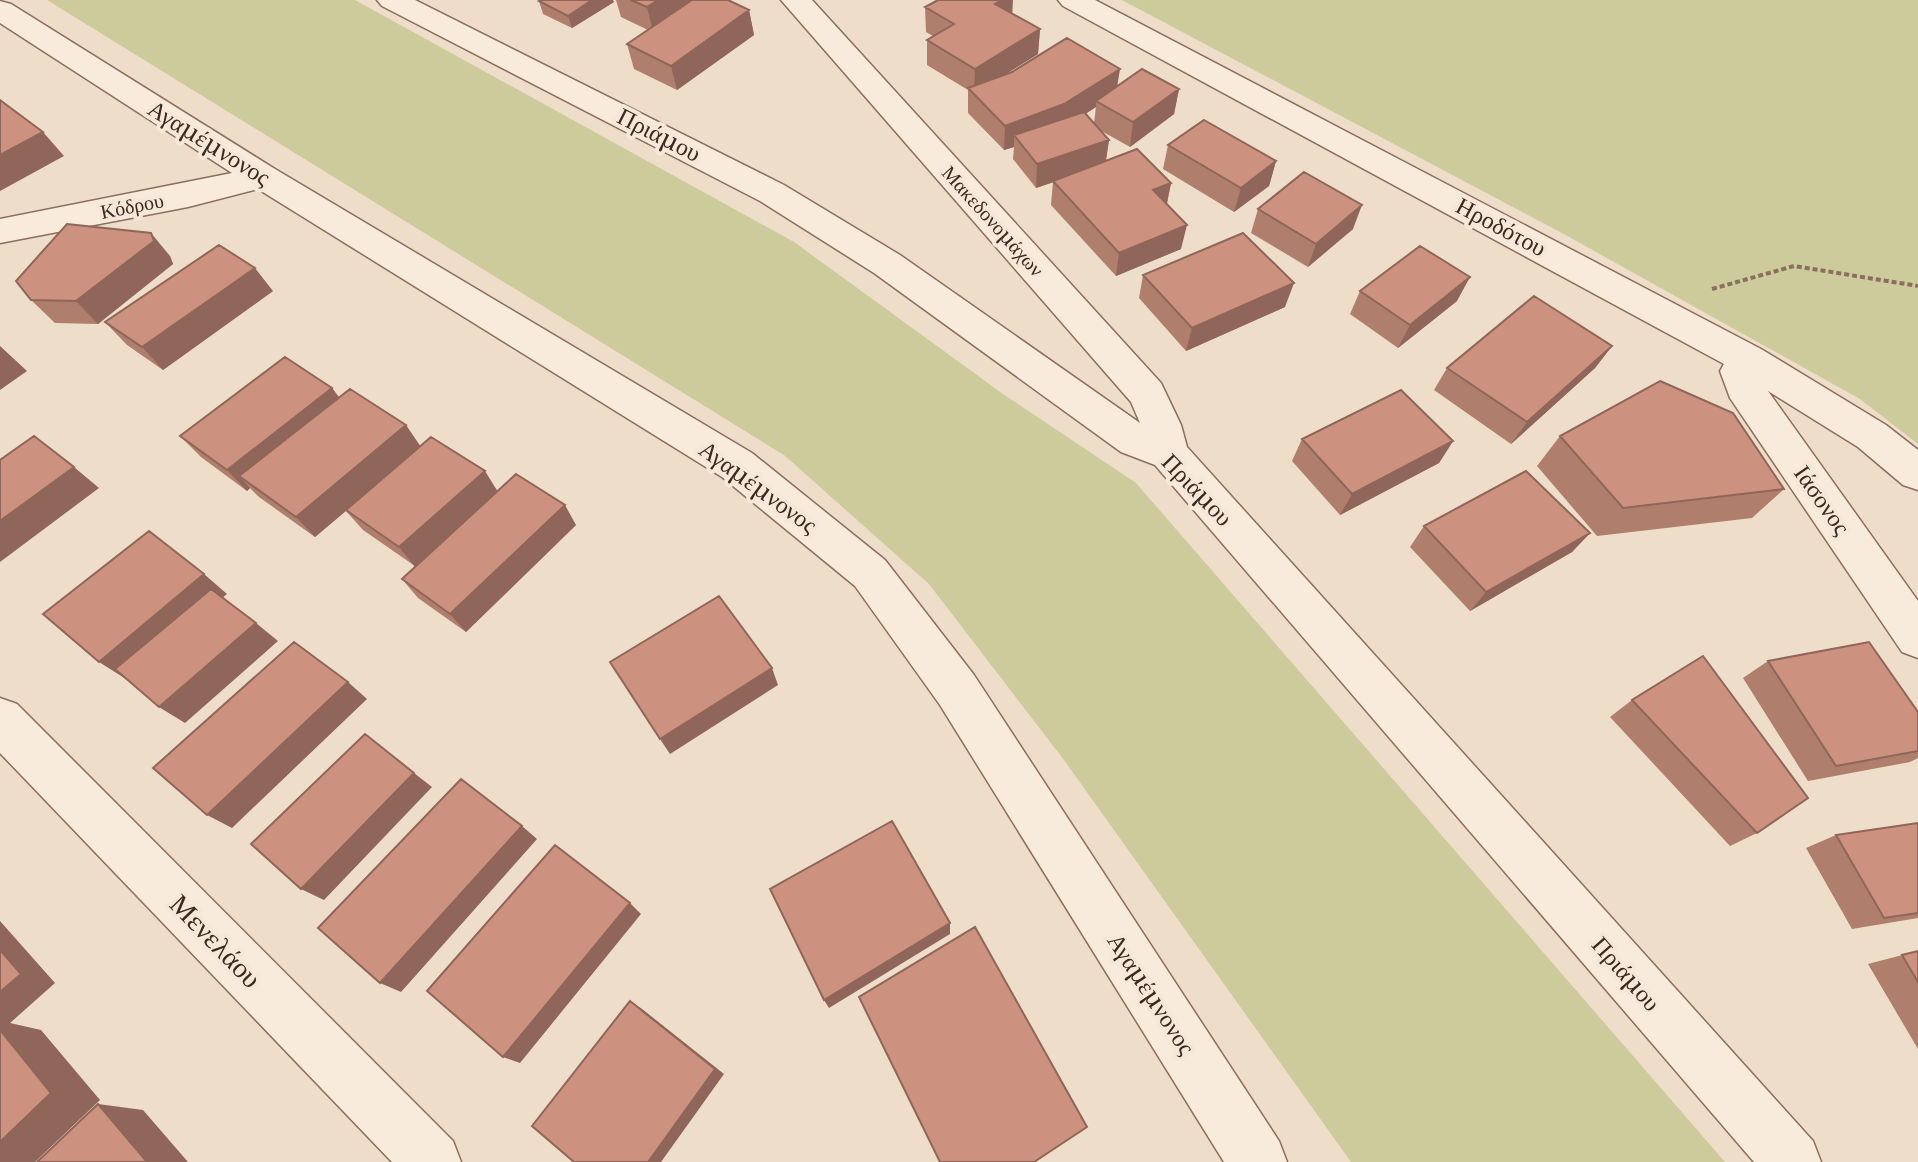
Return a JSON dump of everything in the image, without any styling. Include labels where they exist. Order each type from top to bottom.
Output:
[{"type":"street","name":"Πριάμου","points":[[392,0],[772,193],[900,273],[1135,441],[1169,454],[1792,1162]]},
{"type":"street","name":"Μακεδονομάχων","points":[[796,0],[1147,394],[1161,425],[1169,454]]},
{"type":"street","name":"Ηροδότου","points":[[1073,0],[1747,359],[1872,436],[1918,473]]},
{"type":"street","name":"Αγαμέμνονος","points":[[0,10],[263,177],[737,465],[870,573],[957,690],[1258,1162]]},
{"type":"street","name":"Κόδρου","points":[[0,231],[188,195],[263,177]]},
{"type":"street","name":"Ιάσονος","points":[[1747,359],[1739,371],[1744,387],[1918,638]]},
{"type":"street","name":"Μενελάου","points":[[0,720],[432,1162]]},
{"type":"path","points":[[1661,311],[1684,294],[1727,286],[1794,266],[1918,286]]},
{"type":"shaded area","points":[[47,0],[355,0],[794,242],[1003,394],[1136,483],[1725,1162],[1351,1162],[1064,760],[929,584],[784,455]]},
{"type":"shaded area","points":[[1122,0],[1918,0],[1918,444],[1860,399],[1562,233]]},
{"type":"building","points":[[541,0],[592,0],[568,16]]},
{"type":"building","points":[[631,0],[658,0],[647,7]]},
{"type":"building","points":[[692,0],[728,0],[749,10],[671,66],[627,44]]},
{"type":"building","points":[[938,0],[1002,0],[995,4],[1040,29],[975,69],[927,40],[954,24],[925,7]]},
{"type":"building","points":[[1067,38],[1120,69],[1064,104],[1005,126],[968,88],[1012,72]]},
{"type":"building","points":[[1142,69],[1179,89],[1133,122],[1096,101]]},
{"type":"building","points":[[0,100],[43,132],[0,155]]},
{"type":"building","points":[[1084,112],[1109,140],[1037,164],[1014,135]]},
{"type":"building","points":[[1204,120],[1276,161],[1241,188],[1168,145]]},
{"type":"building","points":[[1137,149],[1171,183],[1153,190],[1187,225],[1119,253],[1053,181]]},
{"type":"building","points":[[1304,172],[1362,205],[1316,244],[1258,209]]},
{"type":"building","points":[[67,224],[151,233],[154,241],[76,301],[31,300],[16,281]]},
{"type":"building","points":[[1243,233],[1294,283],[1192,328],[1143,275]]},
{"type":"building","points":[[219,245],[255,268],[142,347],[105,322]]},
{"type":"building","points":[[1420,246],[1470,277],[1410,325],[1360,291]]},
{"type":"building","points":[[1534,296],[1612,346],[1527,422],[1447,368]]},
{"type":"building","points":[[285,357],[332,388],[227,470],[180,436]]},
{"type":"building","points":[[1660,381],[1733,413],[1784,489],[1623,508],[1560,436]]},
{"type":"building","points":[[350,389],[406,425],[296,517],[239,476]]},
{"type":"building","points":[[1401,390],[1453,441],[1352,494],[1302,439]]},
{"type":"building","points":[[34,436],[74,467],[0,521],[0,460]]},
{"type":"building","points":[[431,437],[485,471],[399,547],[346,510]]},
{"type":"building","points":[[1526,471],[1590,533],[1486,592],[1424,526]]},
{"type":"building","points":[[516,474],[565,505],[450,614],[402,579]]},
{"type":"building","points":[[149,531],[204,574],[99,662],[43,614]]},
{"type":"building","points":[[211,589],[256,623],[159,707],[115,669]]},
{"type":"building","points":[[719,596],[772,668],[660,739],[610,662]]},
{"type":"building","points":[[294,642],[348,682],[207,815],[153,768]]},
{"type":"building","points":[[1869,642],[1918,712],[1918,751],[1836,766],[1768,661]]},
{"type":"building","points":[[1703,656],[1808,798],[1757,833],[1632,700]]},
{"type":"building","points":[[365,734],[414,773],[301,889],[251,844]]},
{"type":"building","points":[[461,779],[522,826],[380,983],[318,928]]},
{"type":"building","points":[[892,821],[950,923],[824,1000],[770,889]]},
{"type":"building","points":[[1918,823],[1918,913],[1884,918],[1836,835]]},
{"type":"building","points":[[555,845],[630,903],[503,1057],[427,991]]},
{"type":"building","points":[[975,927],[1087,1127],[1034,1162],[940,1162],[859,997]]},
{"type":"building","points":[[0,950],[21,974],[0,992]]},
{"type":"building","points":[[1918,951],[1918,982],[1902,955]]},
{"type":"building","points":[[630,1001],[715,1069],[648,1162],[574,1162],[532,1126]]},
{"type":"building","points":[[0,1030],[51,1093],[0,1142]]},
{"type":"building","points":[[98,1104],[147,1162],[37,1162]]}]
